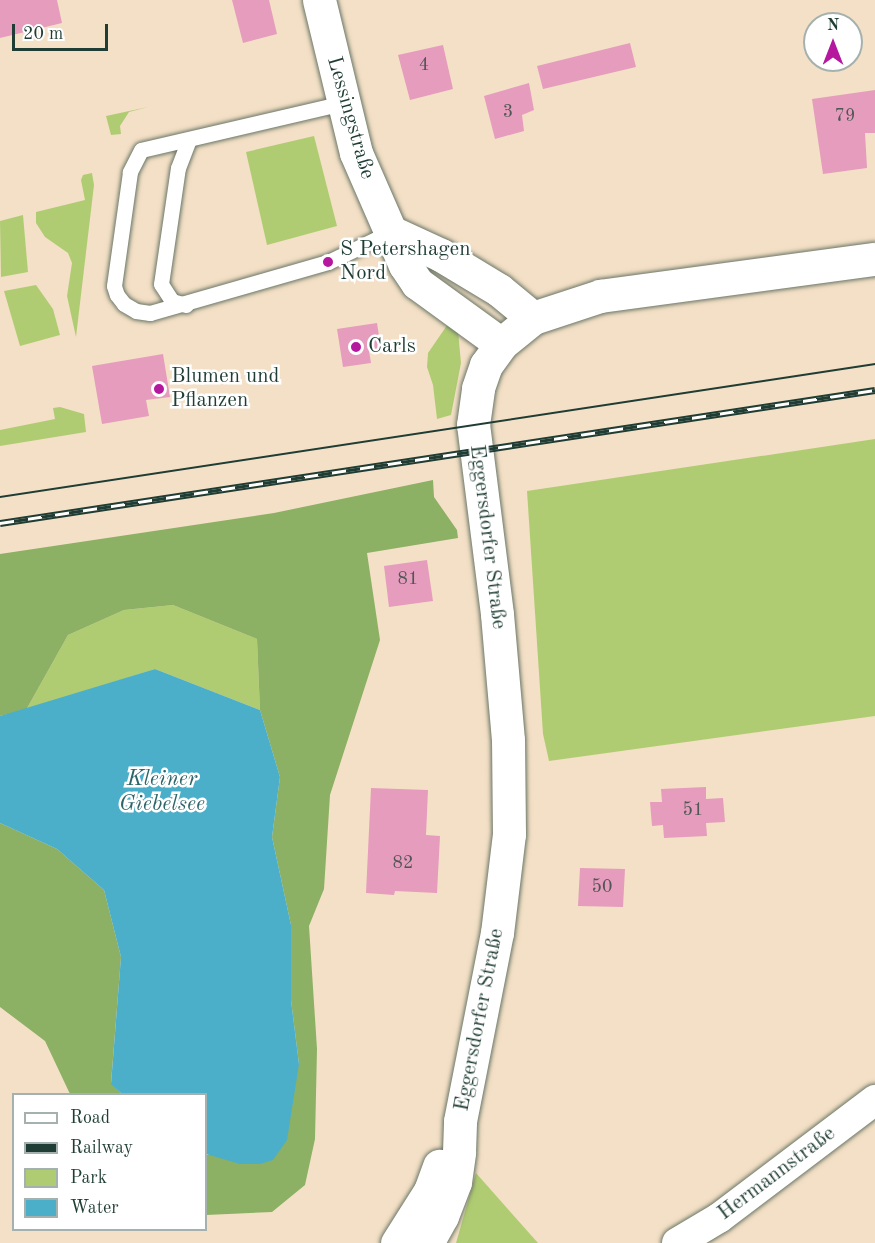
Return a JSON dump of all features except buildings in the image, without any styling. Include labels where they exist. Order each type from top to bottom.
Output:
[{"type":"street","name":"Lessingstraße","points":[[319,0],[356,153],[375,201],[405,265],[417,283],[501,344]]},
{"type":"street","points":[[390,232],[441,255],[499,290],[533,318]]},
{"type":"street","name":"Eggersdorfer Straße","points":[[427,1243],[442,1216],[454,1182],[459,1152],[460,1121],[498,933],[509,834],[507,729],[497,614],[473,425],[474,406],[483,373],[501,344],[533,318],[600,296],[875,259]]},
{"type":"street","name":"Hermannstraße","points":[[677,1243],[719,1218],[875,1100]]},
{"type":"street","name":"Eggersdorfer Straße","points":[[397,1243],[430,1191],[446,1148],[460,1121]]},
{"type":"lane","points":[[343,103],[141,150],[130,172],[114,286],[124,304],[136,311],[150,313],[186,305],[328,262],[390,232]]},
{"type":"lane","points":[[186,305],[172,301],[161,284],[178,168],[189,140]]},
{"type":"green space","points":[[148,107],[129,112],[120,126],[121,134],[111,135],[106,116]]},
{"type":"green space","points":[[314,136],[337,226],[267,245],[246,152]]},
{"type":"green space","points":[[92,173],[94,185],[76,337],[67,296],[72,263],[68,253],[45,237],[36,223],[36,212],[85,200],[81,180],[83,175]]},
{"type":"green space","points":[[23,215],[28,272],[1,277],[0,221]]},
{"type":"green space","points":[[36,285],[53,309],[60,335],[20,346],[4,291]]},
{"type":"green space","points":[[450,321],[458,331],[461,363],[451,415],[437,419],[433,385],[427,367],[428,353]]},
{"type":"green space","points":[[60,407],[84,414],[86,432],[0,446],[0,430],[55,419],[53,408]]},
{"type":"green space","points":[[875,439],[875,716],[549,761],[543,734],[527,491]]},
{"type":"green space","points":[[433,480],[434,497],[457,530],[458,538],[367,553],[380,640],[330,795],[324,889],[309,926],[317,1049],[315,1139],[305,1185],[272,1212],[207,1215],[207,1154],[299,1064],[291,1000],[291,925],[272,837],[280,777],[260,710],[257,639],[173,605],[124,610],[68,635],[26,710],[0,716],[0,554],[274,513]]},
{"type":"green space","points":[[173,605],[257,639],[260,710],[155,669],[26,710],[68,635],[124,610]]},
{"type":"green space","points":[[0,823],[57,849],[104,890],[121,957],[111,1083],[121,1093],[70,1093],[45,1041],[0,1007]]},
{"type":"green space","points":[[476,1173],[538,1243],[456,1243]]},
{"type":"water","name":"Kleiner Giebelsee","points":[[155,669],[260,710],[280,777],[272,837],[291,925],[291,1000],[299,1064],[287,1140],[273,1160],[260,1164],[240,1164],[207,1154],[207,1093],[121,1093],[111,1084],[121,957],[104,890],[57,849],[0,823],[0,716]]},
{"type":"tram line","points":[[0,497],[875,364]]},
{"type":"railway","points":[[0,523],[875,390]]},
{"type":"place","name":"S Petershagen Nord","points":[[328,262]]},
{"type":"place","name":"Carls","points":[[356,347]]},
{"type":"place","name":"Blumen und Pflanzen","points":[[159,389]]}]
